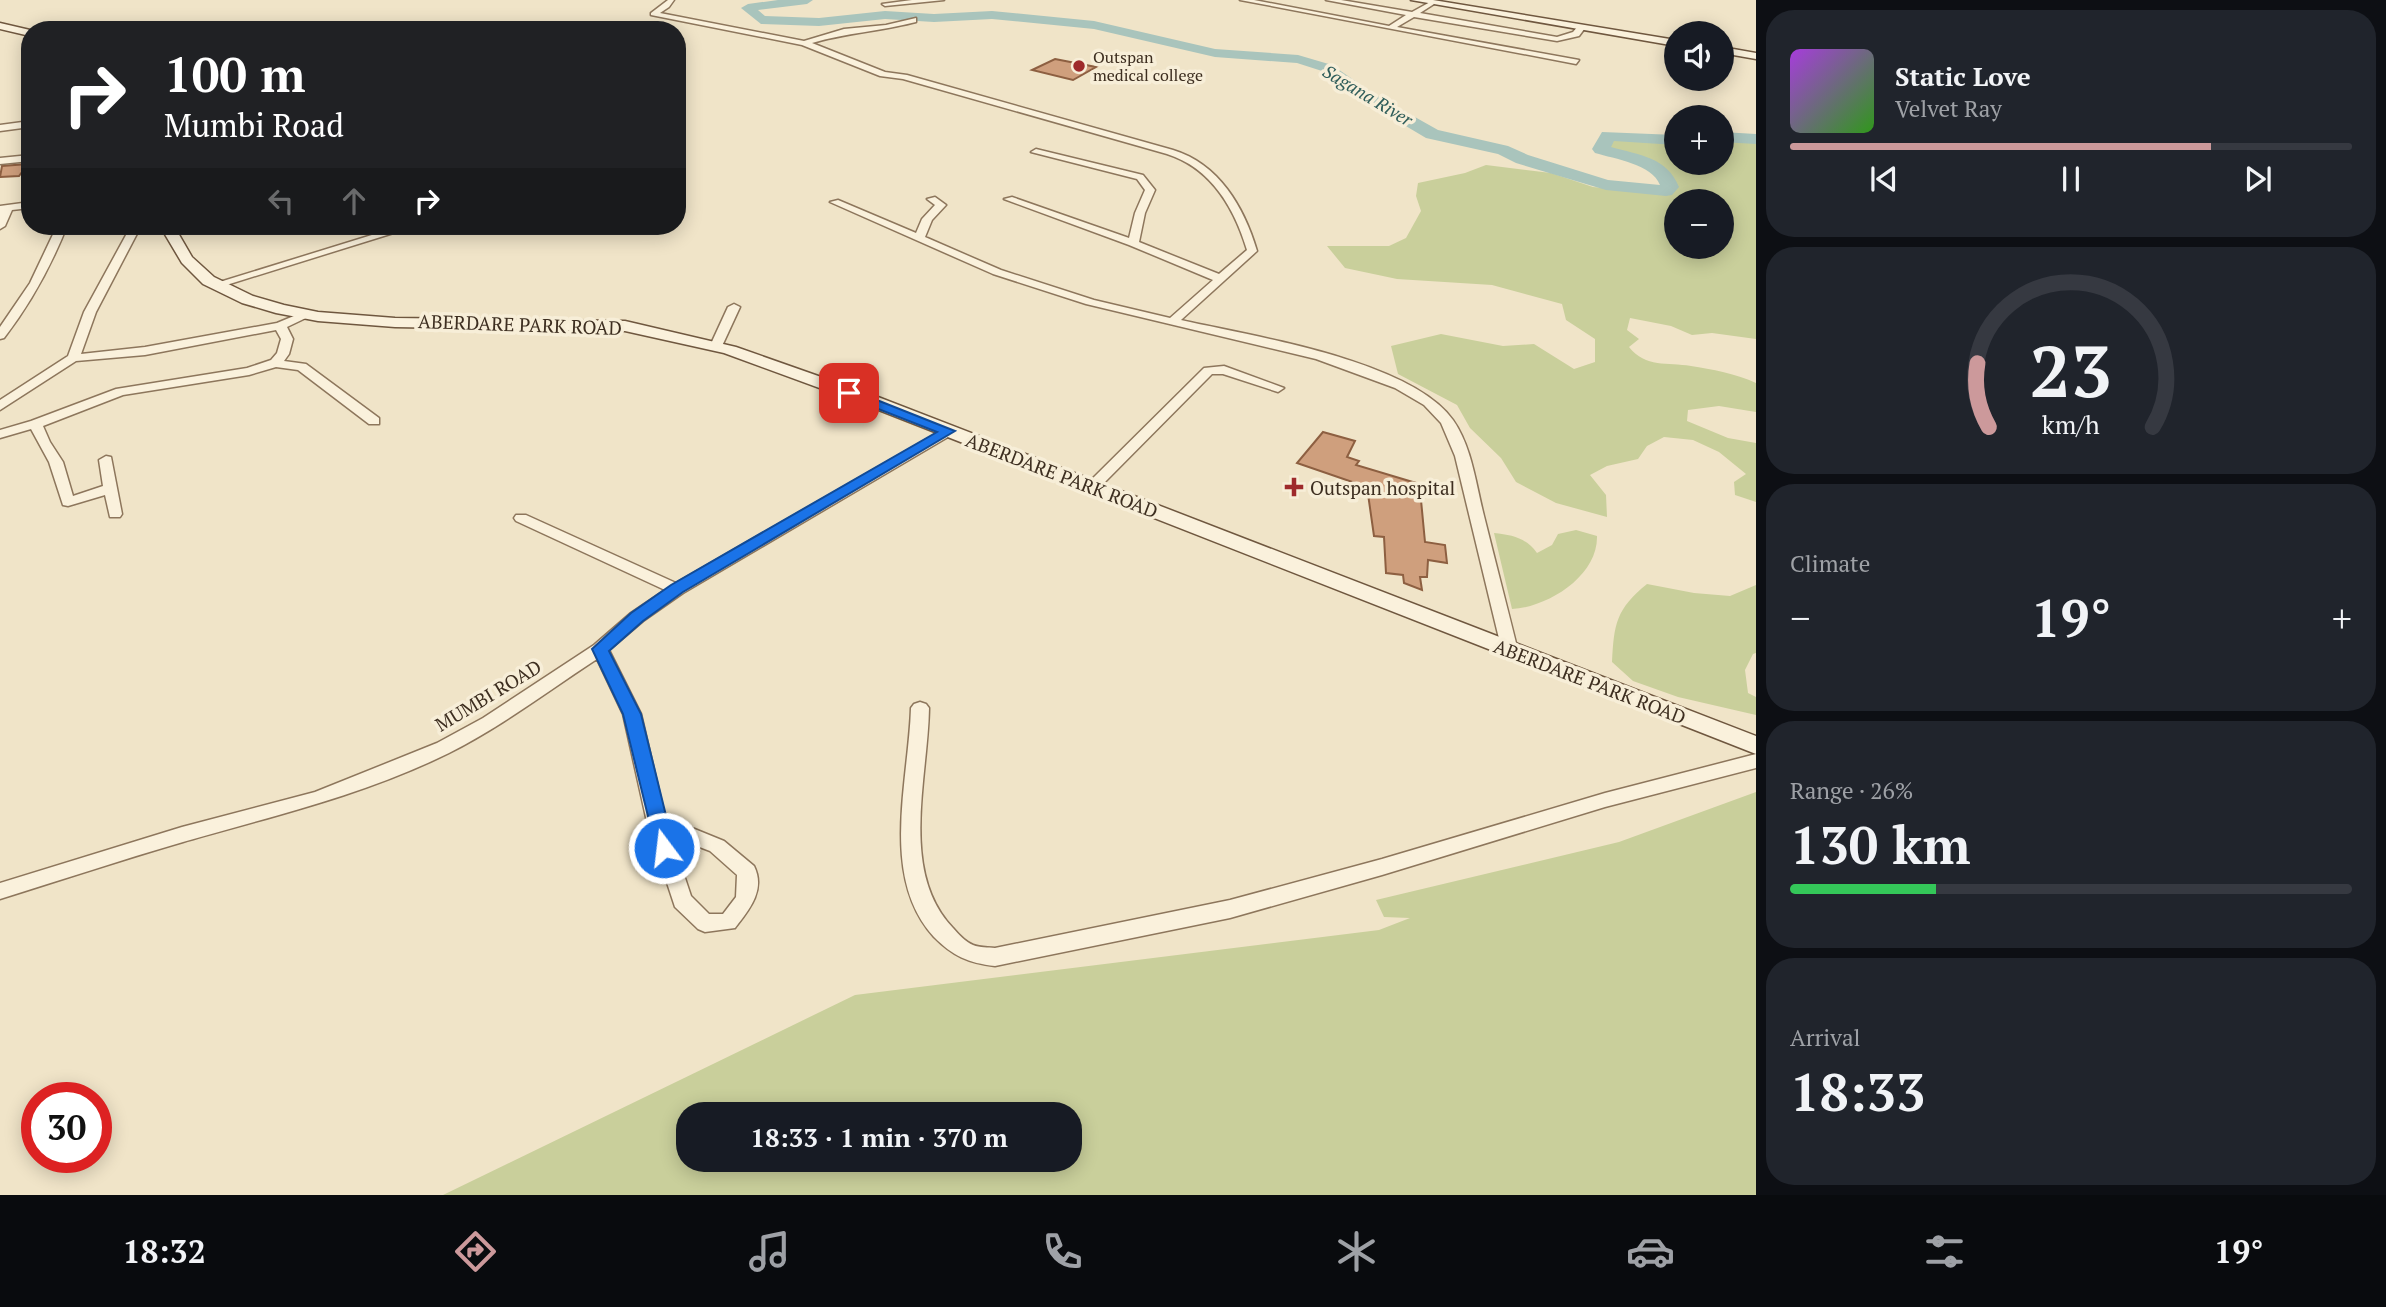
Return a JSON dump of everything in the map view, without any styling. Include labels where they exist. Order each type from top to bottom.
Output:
[{"type":"street","points":[[671,0],[667,6],[653,14],[804,43],[883,74],[904,77],[1093,129],[1195,162],[1225,194],[1240,218],[1252,251],[1172,322]]},
{"type":"street","points":[[885,4],[941,0]]},
{"type":"street","points":[[1244,0],[1576,62]]},
{"type":"street","points":[[1329,0],[1557,39],[1580,36]]},
{"type":"street","points":[[1416,0],[1580,36],[1664,42]]},
{"type":"street","points":[[1390,28],[1432,3]]},
{"type":"street","points":[[804,43],[844,31],[886,27],[913,20]]},
{"type":"street","points":[[0,26],[21,31]]},
{"type":"street","points":[[1734,52],[1756,56]]},
{"type":"street","points":[[0,128],[21,125]]},
{"type":"street","points":[[1036,152],[1140,177],[1150,190],[1140,214],[1133,243]]},
{"type":"street","points":[[0,161],[21,159]]},
{"type":"street","points":[[919,239],[927,219],[941,205],[932,199]]},
{"type":"street","points":[[1009,199],[1133,243],[1221,279]]},
{"type":"street","points":[[835,202],[997,272],[1040,287],[1343,363],[1392,380],[1422,396],[1446,418],[1461,451],[1510,651]]},
{"type":"street","points":[[0,226],[4,208]]},
{"type":"street","points":[[0,335],[29,294],[59,235]]},
{"type":"street","points":[[73,358],[90,312],[131,235]]},
{"type":"street","name":"ABERDARE PARK ROAD","points":[[171,235],[178,250],[203,276],[216,285],[250,299],[306,314],[409,321],[625,326],[716,346],[1093,486],[1756,745]]},
{"type":"street","points":[[216,285],[381,235]]},
{"type":"street","points":[[716,346],[734,307]]},
{"type":"street","points":[[0,406],[73,358],[145,351],[281,326],[306,314]]},
{"type":"street","points":[[275,363],[282,354],[287,339],[281,326]]},
{"type":"street","points":[[0,434],[36,424],[120,392],[249,371],[275,363],[302,367],[374,421]]},
{"type":"street","points":[[1093,486],[1208,371],[1224,370],[1278,388]]},
{"type":"street","points":[[36,424],[43,442],[56,462],[68,502],[109,489]]},
{"type":"street","name":"MUMBI ROAD","points":[[0,891],[182,835],[318,798],[443,748],[489,722],[600,649],[637,617],[677,589],[948,431]]},
{"type":"street","points":[[106,460],[115,514]]},
{"type":"street","points":[[521,518],[677,589]]},
{"type":"street","points":[[600,649],[632,714],[657,822],[682,901],[705,923],[729,922],[746,899],[747,872],[717,846],[657,822]]},
{"type":"street","points":[[920,708],[921,732],[912,859],[917,896],[941,933],[969,953],[995,957],[1230,909],[1605,800],[1756,761]]},
{"type":"green space","points":[[1608,136],[1664,139],[1664,173],[1646,163],[1601,149]]},
{"type":"green space","points":[[1734,138],[1756,139],[1756,339],[1712,333],[1692,335],[1671,326],[1630,318],[1627,330],[1639,339],[1629,347],[1642,358],[1657,363],[1715,370],[1756,383],[1756,412],[1719,406],[1688,410],[1687,421],[1728,438],[1756,443],[1756,502],[1735,495],[1734,482],[1746,474],[1719,452],[1693,440],[1664,437],[1647,446],[1638,459],[1607,466],[1590,475],[1606,495],[1607,517],[1556,503],[1516,482],[1501,458],[1470,428],[1457,405],[1398,374],[1391,346],[1441,334],[1503,346],[1534,344],[1574,369],[1595,362],[1595,339],[1566,320],[1562,304],[1492,285],[1397,279],[1345,268],[1327,246],[1389,246],[1406,238],[1421,211],[1416,196],[1418,183],[1465,173],[1486,165],[1551,173],[1593,187],[1642,192],[1664,191],[1664,259],[1734,259],[1734,189],[1668,189],[1670,187],[1665,175],[1734,175]]},
{"type":"green space","points":[[1576,530],[1597,536],[1595,551],[1580,576],[1555,596],[1526,607],[1512,609],[1494,533],[1518,538],[1537,553],[1552,545],[1558,534]]},
{"type":"green space","points":[[1647,584],[1694,593],[1730,596],[1756,585],[1756,653],[1745,670],[1748,693],[1756,697],[1756,715],[1678,697],[1633,681],[1612,662],[1619,618],[1629,601]]},
{"type":"green space","points":[[1756,792],[1756,1195],[443,1195],[855,995],[1379,930],[1410,918],[1384,917],[1376,900],[1619,842]]},
{"type":"building","name":"Outspan medical college","points":[[1055,59],[1096,67],[1073,80],[1032,70]]},
{"type":"building","points":[[21,165],[21,173],[19,176],[0,177],[2,166]]},
{"type":"building","name":"Outspan hospital","points":[[1323,432],[1355,441],[1347,457],[1359,461],[1356,465],[1426,486],[1421,500],[1425,542],[1445,545],[1447,563],[1428,560],[1427,577],[1420,577],[1422,590],[1404,583],[1403,575],[1386,573],[1384,537],[1374,536],[1367,487],[1297,463]]},
{"type":"waterway","name":"Sagana River","points":[[807,0],[748,8],[761,20],[819,22],[885,15],[934,18],[992,15],[1094,25],[1215,53],[1298,59],[1327,68],[1368,97],[1432,134],[1466,144],[1502,150],[1522,159],[1606,185],[1666,191],[1670,187],[1665,175]]},
{"type":"waterway","name":"Sagana River","points":[[1664,139],[1608,136],[1601,149],[1646,163],[1664,173]]},
{"type":"waterway","name":"Sagana River","points":[[1734,138],[1756,139]]},
{"type":"place","name":"Outspan medical college","points":[[1079,66]]},
{"type":"place","name":"Outspan hospital","points":[[1294,487]]},
{"type":"route","points":[[664,848],[632,714],[600,649],[637,617],[677,589],[948,431],[849,393]]}]
